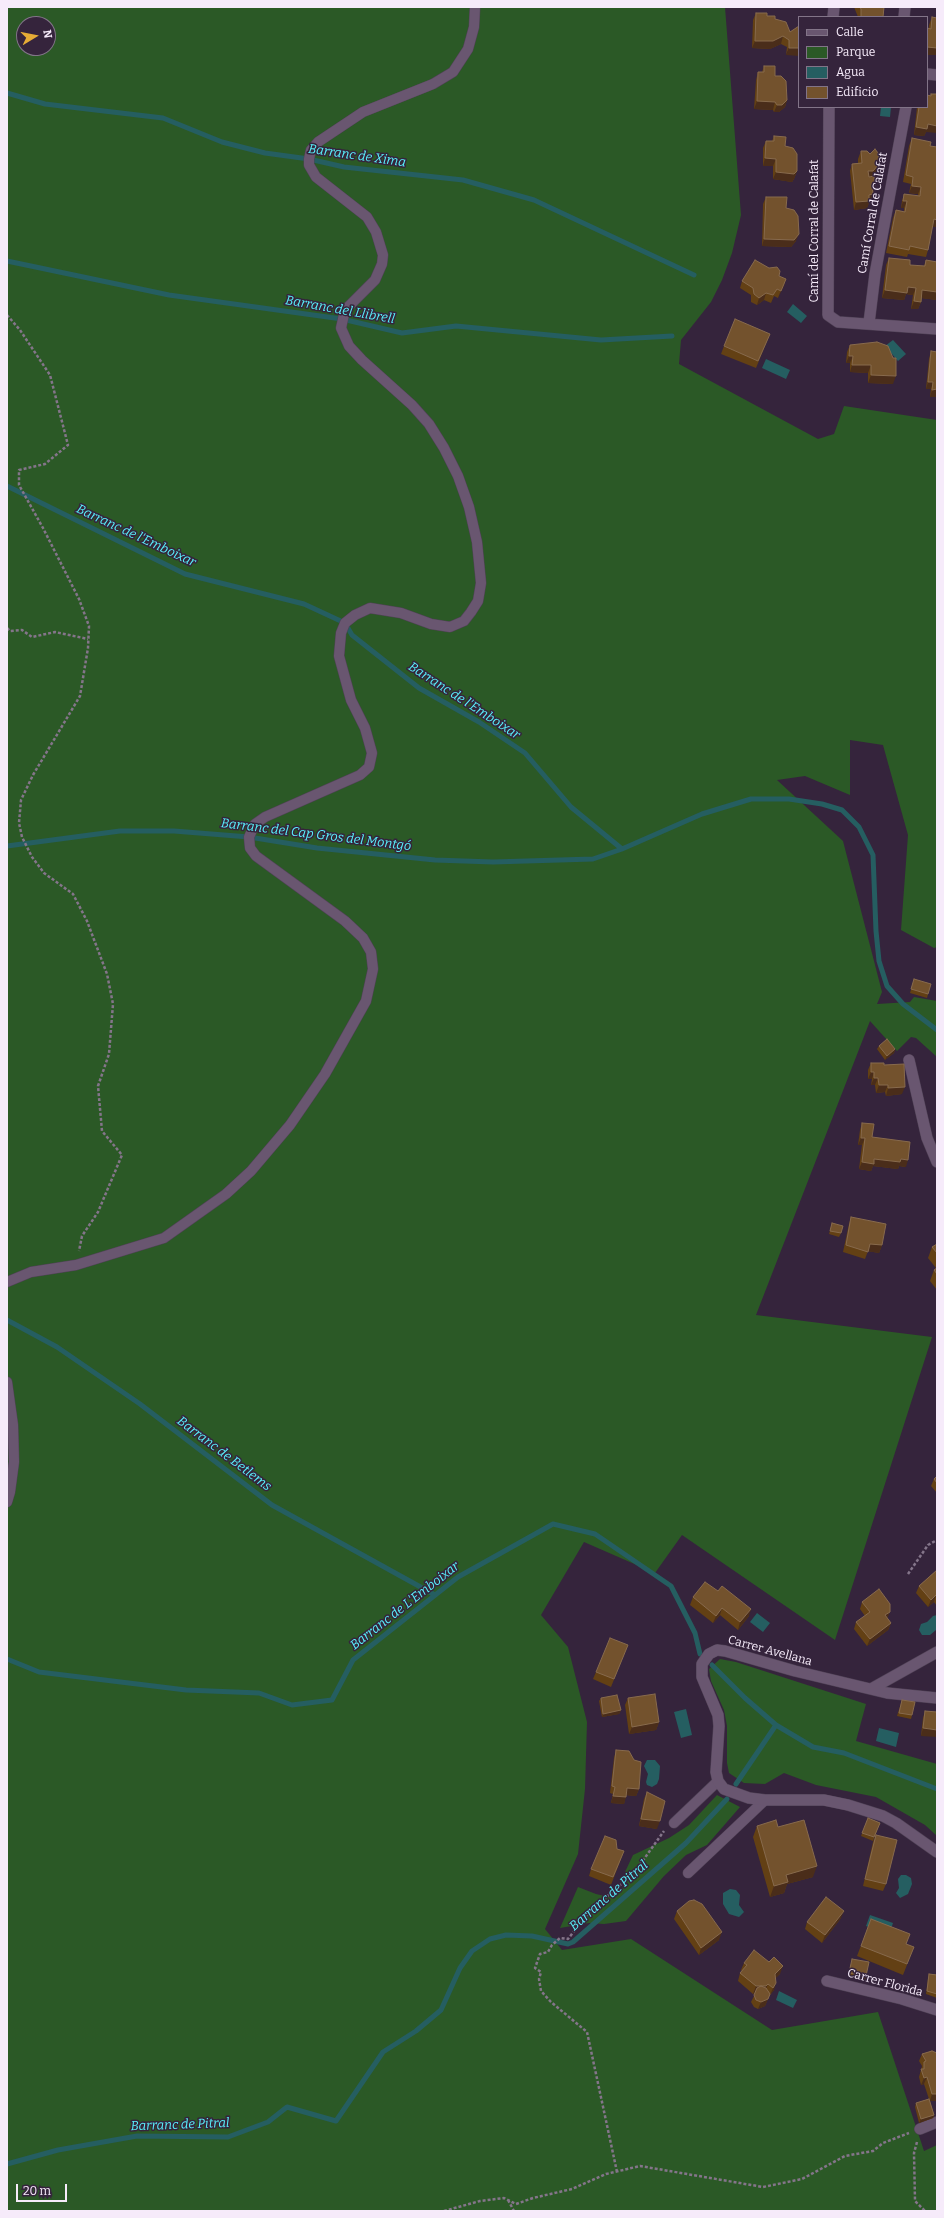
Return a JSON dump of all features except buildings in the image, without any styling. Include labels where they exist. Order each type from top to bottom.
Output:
[{"type":"street","name":"Camí del Corral de Calafat","points":[[829,108],[828,314],[838,322],[937,329]]},
{"type":"street","name":"Camí Corral de Calafat","points":[[869,323],[876,267],[906,108]]},
{"type":"street","points":[[909,1060],[928,1138],[937,1162]]},
{"type":"street","name":"Carrer Avellana","points":[[718,1781],[716,1772],[719,1726],[718,1715],[702,1670],[705,1658],[716,1650],[758,1659],[795,1671],[871,1689],[905,1696],[937,1698]]},
{"type":"street","points":[[871,1689],[937,1652]]},
{"type":"street","points":[[718,1781],[724,1789],[736,1794],[765,1800],[824,1800],[855,1807],[896,1823],[937,1852]]},
{"type":"street","name":"Carrer Florida","points":[[827,1981],[902,1999],[937,2010]]},
{"type":"street","points":[[920,2129],[937,2122]]},
{"type":"lane","points":[[7,1282],[30,1272],[76,1265],[164,1238],[226,1194],[251,1171],[290,1125],[325,1074],[366,1001],[373,969],[371,952],[363,938],[345,921],[256,856],[250,848],[249,837],[255,824],[265,817],[360,775],[368,767],[372,753],[365,728],[351,700],[339,656],[341,633],[345,623],[355,615],[370,608],[401,613],[431,624],[450,627],[464,621],[471,612],[478,601],[481,583],[477,542],[469,507],[458,476],[444,448],[429,424],[412,405],[362,360],[349,346],[341,328],[345,310],[375,280],[382,264],[383,255],[376,232],[367,217],[316,177],[310,165],[309,159],[311,150],[318,142],[363,112],[434,84],[453,72],[468,49],[474,27],[475,7]]},
{"type":"lane","points":[[7,1382],[13,1425],[14,1462],[10,1492],[7,1502]]},
{"type":"lane","points":[[674,1823],[718,1781]]},
{"type":"lane","points":[[688,1873],[765,1800]]},
{"type":"path","points":[[7,315],[20,330],[50,375],[68,445],[44,464],[19,470],[19,485],[44,528],[79,599],[89,626],[80,696],[33,775],[21,800],[19,823],[22,837],[40,868],[44,873],[73,894],[87,921],[107,974],[113,1004],[109,1054],[98,1086],[102,1131],[122,1155],[98,1212],[82,1236],[76,1265]]},
{"type":"path","points":[[7,628],[10,631],[22,630],[32,637],[55,632],[88,639]]},
{"type":"path","points":[[908,1574],[928,1545],[937,1540]]},
{"type":"path","points":[[617,2172],[587,2032],[550,2002],[541,1991],[539,1979],[541,1972],[535,1968],[540,1954],[548,1952],[552,1945],[560,1938],[568,1939],[589,1912],[634,1873],[644,1861],[660,1834],[674,1823]]},
{"type":"path","points":[[444,2211],[480,2201],[504,2198],[516,2204],[533,2198],[572,2189],[606,2174],[640,2166],[763,2187],[802,2179],[845,2156],[873,2151],[883,2143],[920,2129]]},
{"type":"path","points":[[920,2129],[914,2154],[913,2185],[915,2201],[925,2211]]},
{"type":"path","points":[[507,2200],[514,2211]]},
{"type":"green space","points":[[7,7],[725,7],[741,215],[732,253],[722,280],[711,302],[681,340],[679,364],[818,439],[834,434],[844,406],[937,420],[937,947],[934,948],[901,930],[908,835],[883,745],[850,740],[850,795],[805,776],[777,780],[843,841],[882,992],[877,1004],[910,1002],[914,997],[937,1001],[937,1057],[916,1038],[911,1037],[897,1051],[870,1021],[756,1315],[932,1337],[835,1640],[682,1535],[655,1573],[584,1542],[541,1615],[568,1647],[587,1722],[585,1789],[578,1854],[545,1929],[562,1950],[631,1939],[772,2030],[878,2012],[924,2151],[937,2145],[937,2211],[7,2211]]},
{"type":"green space","points":[[720,1659],[736,1662],[866,1704],[856,1741],[937,1764],[937,1836],[925,1825],[876,1797],[816,1785],[784,1773],[765,1784],[744,1783],[729,1773],[727,1763],[727,1726],[724,1710],[711,1681],[709,1669]]},
{"type":"green space","points":[[717,1795],[740,1807],[707,1845],[686,1855],[664,1876],[626,1921],[604,1924],[589,1923],[560,1928],[578,1887],[609,1897],[626,1885],[625,1872],[633,1855],[669,1838],[689,1825]]},
{"type":"water","points":[[881,108],[891,108],[890,117],[880,116]]},
{"type":"water","points":[[793,304],[807,316],[801,323],[787,312]]},
{"type":"water","points":[[893,340],[906,354],[898,361],[885,346]]},
{"type":"water","points":[[766,359],[790,370],[786,379],[762,368]]},
{"type":"water","points":[[757,1613],[770,1623],[763,1632],[750,1622]]},
{"type":"water","points":[[937,1615],[936,1630],[930,1635],[922,1635],[919,1630],[921,1624]]},
{"type":"water","points":[[686,1709],[692,1735],[681,1738],[674,1712]]},
{"type":"water","points":[[879,1728],[899,1733],[896,1747],[876,1741]]},
{"type":"water","points":[[647,1760],[655,1760],[660,1766],[659,1779],[657,1784],[652,1787],[647,1785],[646,1782],[648,1774],[644,1766]]},
{"type":"water","points":[[901,1875],[906,1875],[911,1878],[912,1884],[908,1894],[900,1898],[896,1893],[899,1888],[898,1879]]},
{"type":"water","points":[[730,1889],[736,1890],[740,1895],[739,1905],[744,1912],[739,1917],[729,1914],[723,1904],[723,1893]]},
{"type":"water","points":[[870,1915],[893,1923],[889,1935],[866,1926]]},
{"type":"water","points":[[779,1991],[797,2000],[793,2008],[776,2000]]},
{"type":"waterway","name":"Barranc de Xima","points":[[7,93],[45,104],[163,118],[222,142],[265,153],[309,159],[344,167],[463,180],[534,200],[694,275]]},
{"type":"waterway","name":"Barranc del Llibrell","points":[[7,261],[169,295],[342,319],[402,333],[456,326],[601,340],[672,336]]},
{"type":"waterway","name":"Barranc de l'Emboixar","points":[[7,486],[185,574],[304,604],[345,623],[352,635],[419,688],[479,722],[525,753],[571,807],[622,849],[702,814],[751,799],[789,799],[822,804],[842,810],[859,827],[873,855],[876,931],[879,961],[887,986],[903,1004],[937,1030]]},
{"type":"waterway","name":"Barranc del Cap Gros del Montgó","points":[[7,846],[120,831],[174,831],[249,837],[317,848],[435,860],[493,862],[593,859],[622,849]]},
{"type":"waterway","name":"Barranc de Betlems","points":[[7,1320],[57,1347],[140,1404],[272,1505],[435,1595]]},
{"type":"waterway","name":"Barranc de L'Emboixar","points":[[7,1659],[39,1672],[186,1690],[259,1693],[292,1705],[332,1700],[353,1660],[458,1577],[553,1524],[595,1534],[671,1586],[695,1633],[700,1654]]},
{"type":"waterway","name":"Barranc de L'Emboixar","points":[[712,1665],[745,1698],[776,1725],[813,1747],[844,1753],[937,1789]]},
{"type":"waterway","points":[[736,1784],[776,1725]]},
{"type":"waterway","name":"Barranc de Pitral","points":[[7,2164],[58,2150],[137,2136],[228,2137],[268,2122],[287,2107],[336,2121],[383,2052],[416,2031],[441,2010],[460,1968],[472,1951],[490,1939],[506,1935],[532,1936],[568,1944],[573,1942],[686,1843],[727,1799]]}]
